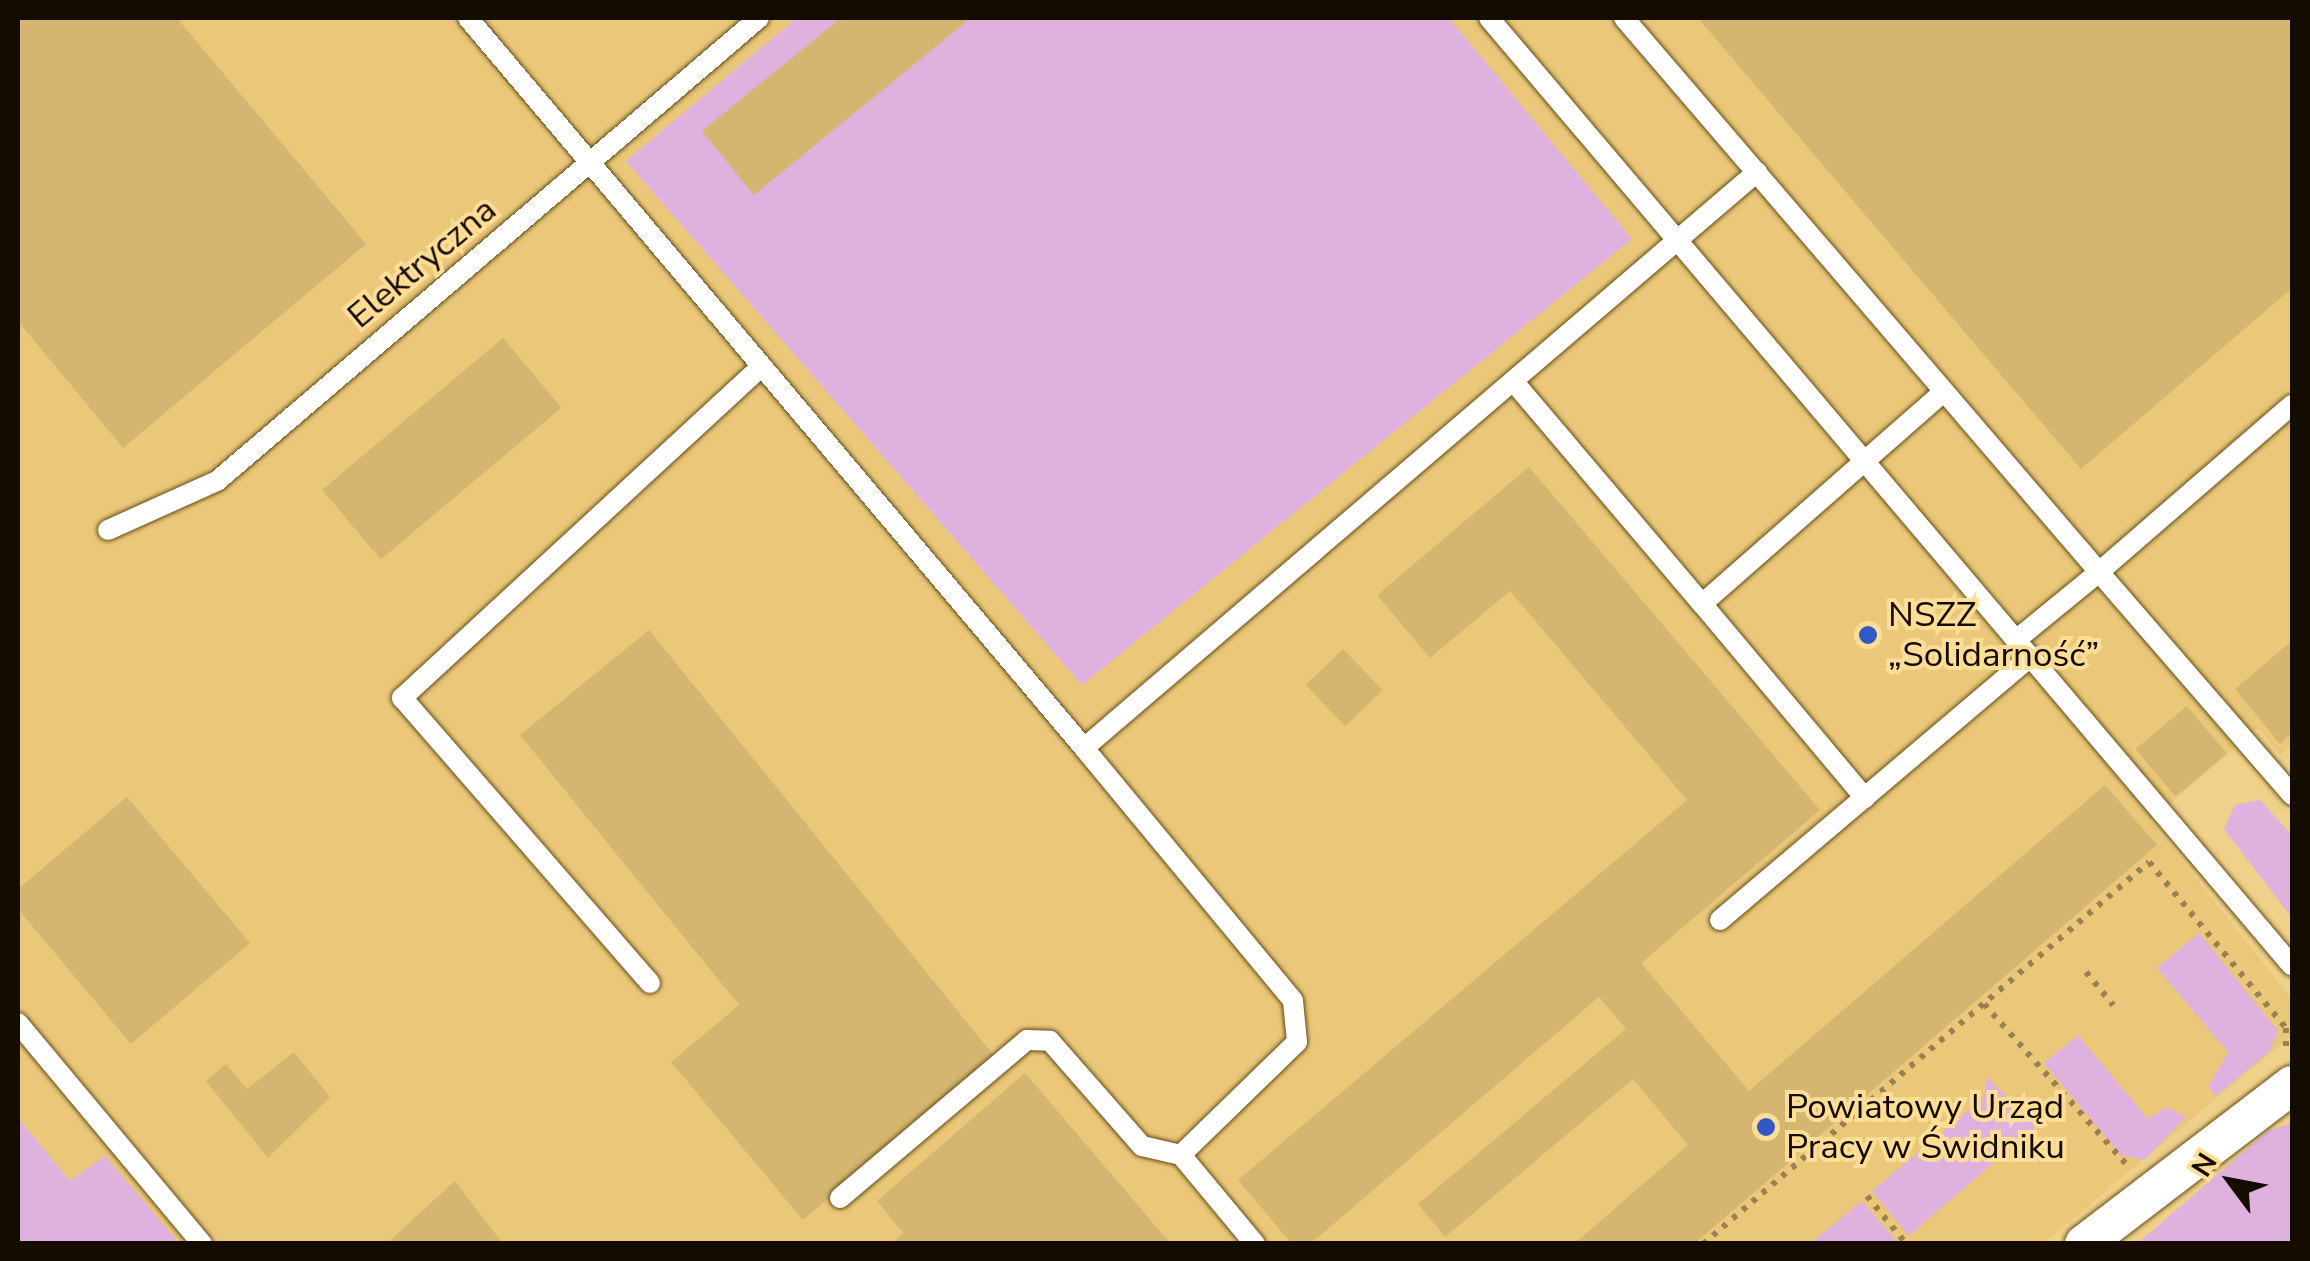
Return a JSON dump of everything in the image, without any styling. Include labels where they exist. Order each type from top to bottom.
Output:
[{"type":"street","points":[[2084,1244],[2279,1092]]},
{"type":"lane","points":[[468,18],[1293,1001],[1296,1042],[1181,1154]]},
{"type":"lane","name":"Elektryczna","points":[[108,530],[216,480],[759,18]]},
{"type":"lane","points":[[1489,18],[2292,966]]},
{"type":"lane","points":[[1624,18],[2292,795]]},
{"type":"lane","points":[[1084,748],[1757,172]]},
{"type":"lane","points":[[650,983],[402,698],[761,367]]},
{"type":"lane","points":[[1513,381],[1864,798]]},
{"type":"lane","points":[[1702,604],[1943,392]]},
{"type":"lane","points":[[2016,640],[2292,405]]},
{"type":"lane","points":[[1720,920],[2031,656]]},
{"type":"lane","points":[[18,1024],[202,1244]]},
{"type":"lane","points":[[840,1198],[1027,1040],[1050,1040],[1142,1146],[1181,1154],[1255,1244]]},
{"type":"path","points":[[1703,1244],[2149,862],[2286,1028],[2286,1050],[2252,1083],[2279,1092]]},
{"type":"path","points":[[2086,972],[2114,1005]]},
{"type":"path","points":[[1984,1004],[2113,1157],[2144,1169]]},
{"type":"path","points":[[1867,1196],[1904,1241]]},
{"type":"shaded area","points":[[18,18],[2292,18],[2292,745],[2281,755],[2258,728],[2150,821],[2292,999],[2292,1035],[2044,1243],[179,1243],[105,1156],[70,1181],[18,1118]]},
{"type":"shaded area","points":[[797,18],[1449,18],[1632,239],[1082,685],[626,161]]},
{"type":"shaded area","points":[[2260,800],[2292,835],[2292,918],[2224,829],[2235,805]]},
{"type":"shaded area","points":[[2199,933],[2278,1031],[2269,1052],[2216,1096],[2208,1087],[2228,1052],[2157,968]]},
{"type":"shaded area","points":[[2078,1035],[2148,1119],[2166,1107],[2186,1117],[2145,1160],[2121,1155],[2044,1063]]},
{"type":"shaded area","points":[[1987,1077],[2036,1126],[1909,1236],[1872,1191],[1984,1097]]},
{"type":"shaded area","points":[[18,1118],[70,1181],[105,1156],[179,1243],[18,1243]]},
{"type":"shaded area","points":[[2292,1123],[2292,1243],[2138,1243],[2268,1131]]},
{"type":"shaded area","points":[[1862,1201],[1898,1243],[1811,1243]]},
{"type":"building","points":[[18,18],[177,18],[366,244],[123,448],[18,321]]},
{"type":"building","points":[[841,18],[971,18],[754,195],[702,131]]},
{"type":"building","points":[[1698,18],[2292,18],[2292,288],[2081,469]]},
{"type":"building","points":[[503,338],[561,408],[381,559],[322,490]]},
{"type":"building","points":[[1529,467],[1820,810],[1641,963],[1749,1091],[2105,785],[2157,845],[1694,1244],[1574,1244],[1688,1145],[1633,1079],[1445,1237],[1418,1204],[1626,1029],[1599,997],[1310,1244],[1292,1244],[1238,1180],[1687,800],[1510,591],[1430,658],[1377,595]]},
{"type":"building","points":[[649,630],[995,1057],[803,1220],[671,1062],[739,1005],[520,735]]},
{"type":"building","points":[[2292,641],[2292,733],[2280,744],[2235,689]]},
{"type":"building","points":[[1343,649],[1383,690],[1345,726],[1306,685]]},
{"type":"building","points":[[2187,706],[2227,753],[2176,797],[2136,749]]},
{"type":"building","points":[[127,797],[250,943],[131,1044],[18,909],[18,889]]},
{"type":"building","points":[[294,1052],[330,1097],[268,1158],[206,1081],[226,1064],[247,1089]]},
{"type":"building","points":[[1025,1073],[1171,1244],[892,1244],[903,1233],[877,1201]]},
{"type":"building","points":[[455,1181],[503,1244],[386,1244]]},
{"type":"place","name":"NSZZ „Solidarność”","points":[[1868,635]]},
{"type":"place","name":"Powiatowy Urząd Pracy w Świdniku","points":[[1766,1127]]}]
